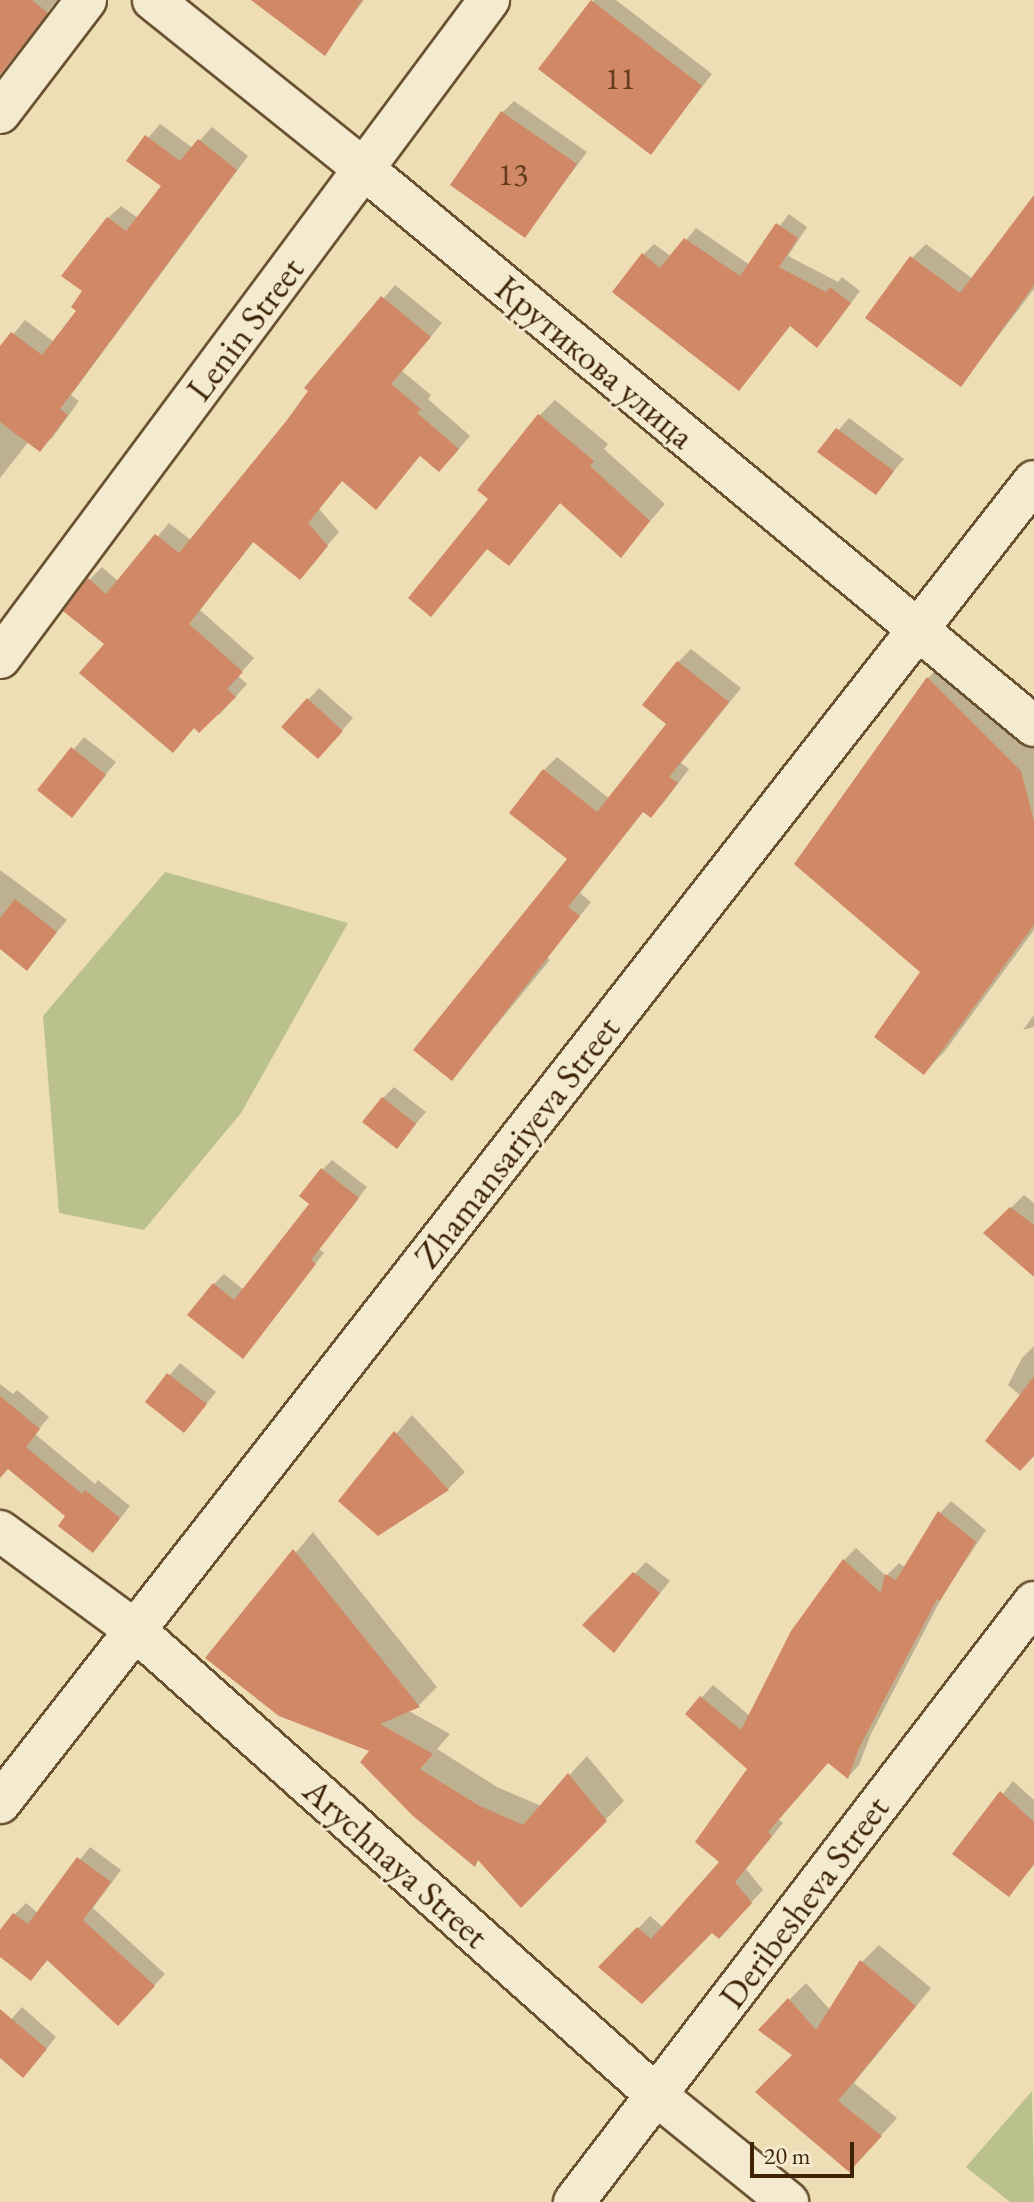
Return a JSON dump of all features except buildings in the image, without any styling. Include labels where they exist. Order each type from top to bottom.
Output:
[{"type":"street","points":[[0,113],[86,0]]},
{"type":"street","name":"Крутикова улица","points":[[153,0],[364,169],[1034,726]]},
{"type":"street","name":"Lenin Street","points":[[0,658],[489,0]]},
{"type":"street","name":"Zhamansariyeva Street","points":[[0,1803],[1034,481]]},
{"type":"street","name":"Arychnaya Street","points":[[0,1531],[135,1630],[656,2095],[788,2202]]},
{"type":"street","name":"Deribesheva Street","points":[[574,2202],[1034,1602]]},
{"type":"green space","points":[[165,872],[348,923],[241,1113],[144,1230],[59,1213],[43,1016]]},
{"type":"green space","points":[[1032,2091],[1034,2202],[1010,2202],[966,2167]]}]
